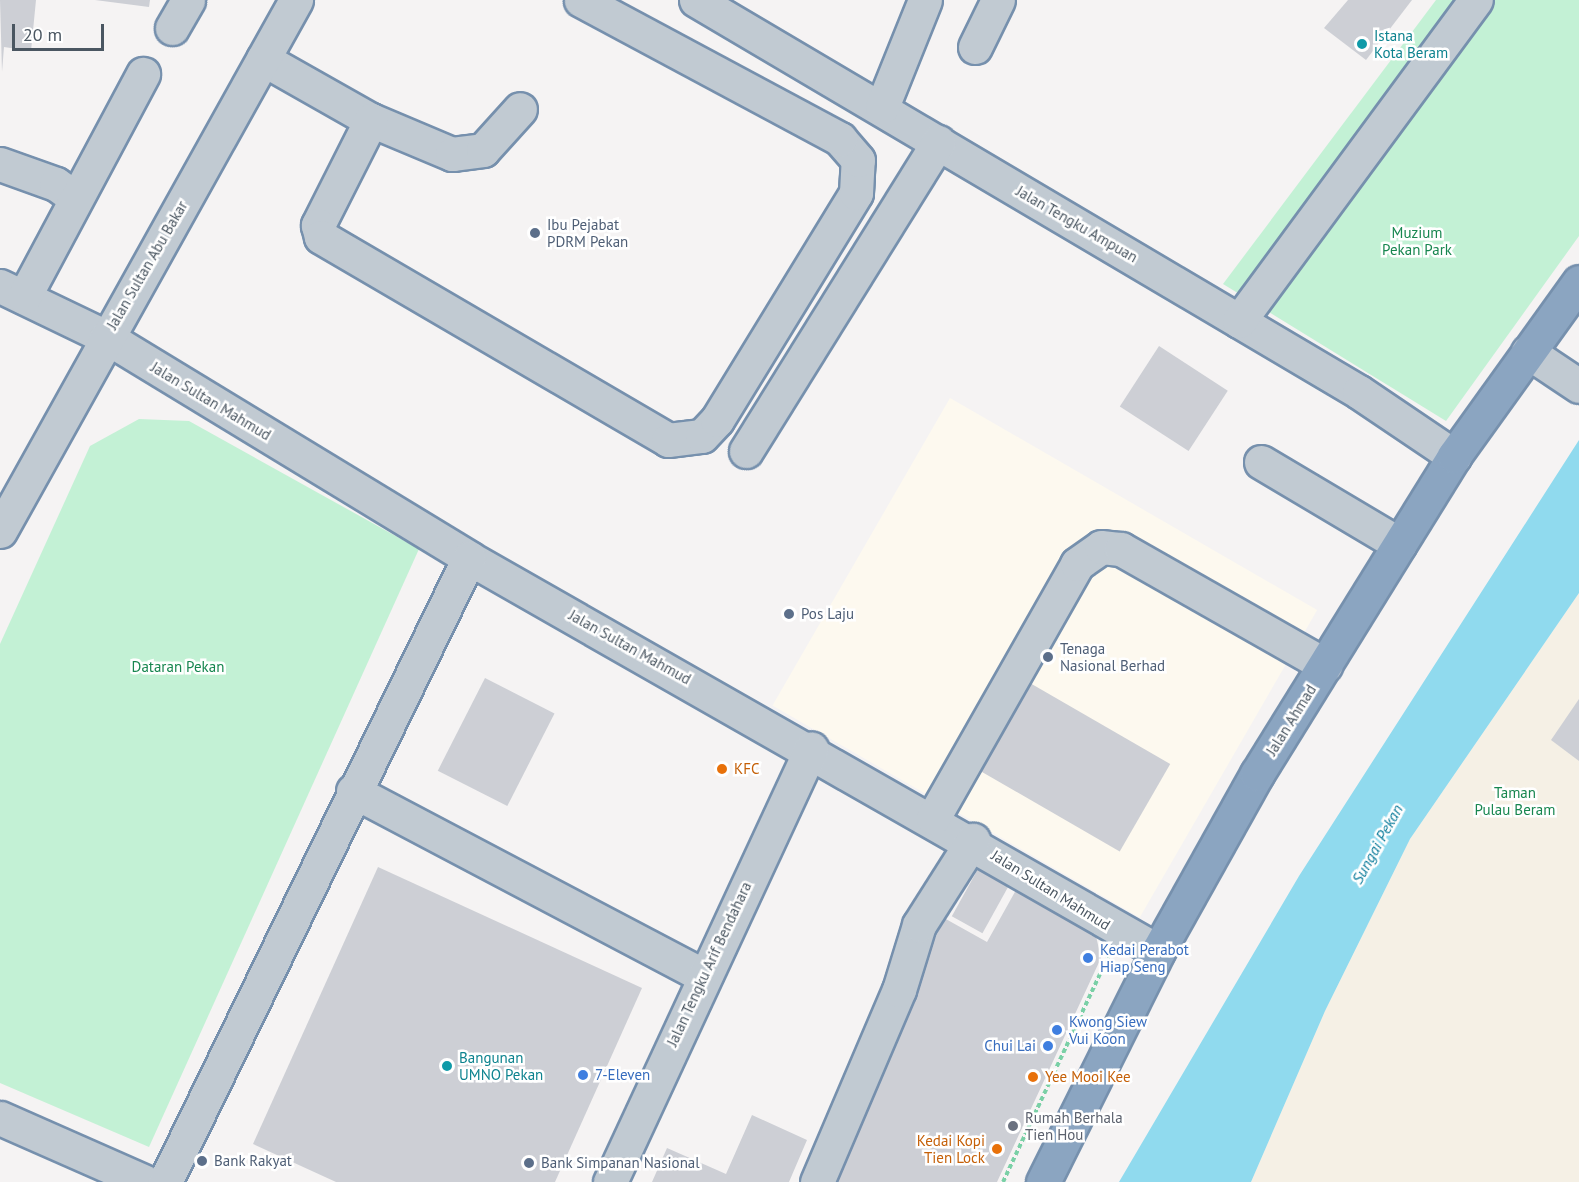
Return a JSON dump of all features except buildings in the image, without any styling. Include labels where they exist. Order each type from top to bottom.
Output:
[{"type":"highway","name":"Jalan Ahmad","points":[[1043,1182],[1158,951],[1324,665],[1454,456],[1579,282]]},
{"type":"street","name":"Jalan Sultan Abu Bakar","points":[[0,531],[106,337],[296,0]]},
{"type":"street","points":[[371,120],[318,225],[321,237],[668,440],[702,436],[717,420],[856,193],[858,159],[840,139],[581,0]]},
{"type":"street","name":"Jalan Tengku Ampuan","points":[[696,0],[882,107],[1239,321],[1454,456]]},
{"type":"street","points":[[882,107],[925,0]]},
{"type":"street","points":[[975,47],[998,0]]},
{"type":"street","points":[[1239,321],[1476,0]]},
{"type":"street","points":[[263,59],[371,120],[452,154],[470,155],[501,136],[520,109]]},
{"type":"street","points":[[12,292],[74,197],[143,74]]},
{"type":"street","points":[[746,451],[938,142]]},
{"type":"street","points":[[0,164],[56,184],[74,197]]},
{"type":"street","name":"Jalan Sultan Mahmud","points":[[12,292],[106,337],[469,558],[973,840],[1120,933],[1158,951]]},
{"type":"street","points":[[1528,352],[1579,386]]},
{"type":"street","points":[[1261,462],[1399,544]]},
{"type":"street","points":[[933,818],[1077,564],[1101,547],[1121,549],[1324,665]]},
{"type":"street","points":[[165,1182],[352,791],[469,558]]},
{"type":"street","name":"Jalan Tengku Arif Bendahara","points":[[610,1182],[811,748]]},
{"type":"street","points":[[352,791],[704,976]]},
{"type":"street","points":[[817,1182],[899,990],[919,925],[973,840]]},
{"type":"street","points":[[0,1118],[145,1182]]},
{"type":"path","points":[[1003,1182],[1109,955]]},
{"type":"shaded area","name":"Tenaga Nasional Berhad","points":[[950,398],[1317,610],[1140,917],[772,705]]},
{"type":"green space","name":"Muzium Pekan Park","points":[[1436,0],[1579,0],[1579,236],[1446,421],[1223,284]]},
{"type":"green space","name":"Dataran Pekan","points":[[139,419],[189,421],[419,549],[149,1147],[0,1083],[0,644],[90,446]]},
{"type":"sand","points":[[1579,593],[1579,1182],[1251,1182],[1325,1011],[1410,839]]},
{"type":"water","name":"Sungai Pekan","points":[[1579,440],[1579,593],[1410,839],[1325,1011],[1251,1182],[1119,1182],[1299,876]]},
{"type":"place","name":"Istana Kota Beram","points":[[1362,44]]},
{"type":"place","name":"Ibu Pejabat PDRM Pekan","points":[[535,233]]},
{"type":"place","name":"Pos Laju","points":[[789,614]]},
{"type":"place","name":"Tenaga Nasional Berhad","points":[[1048,657]]},
{"type":"place","name":"KFC","points":[[722,769]]},
{"type":"place","name":"Kedai Perabot Hiap Seng","points":[[1088,958]]},
{"type":"place","name":"Kwong Siew Vui Koon","points":[[1057,1030]]},
{"type":"place","name":"Chui Lai","points":[[1048,1046]]},
{"type":"place","name":"Bangunan UMNO Pekan","points":[[447,1066]]},
{"type":"place","name":"7-Eleven","points":[[583,1075]]},
{"type":"place","name":"Yee Mooi Kee","points":[[1033,1077]]},
{"type":"place","name":"Rumah Berhala Tien Hou","points":[[1013,1126]]},
{"type":"place","name":"Kedai Kopi Tien Lock","points":[[997,1149]]},
{"type":"place","name":"Bank Rakyat","points":[[202,1161]]},
{"type":"place","name":"Bank Simpanan Nasional","points":[[529,1163]]},
{"type":"park label","name":"Taman Pulau Beram","points":[[1515,800]]}]
